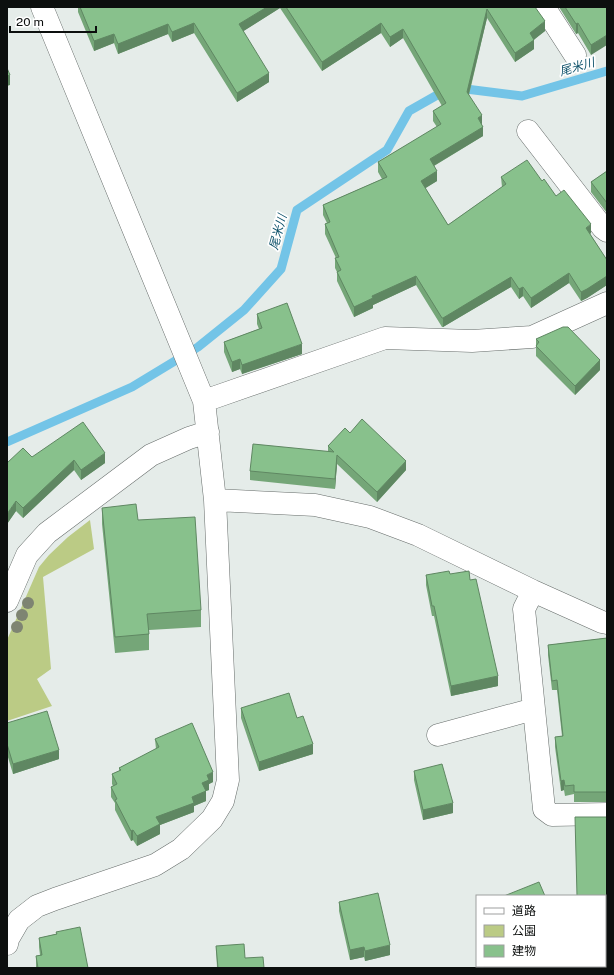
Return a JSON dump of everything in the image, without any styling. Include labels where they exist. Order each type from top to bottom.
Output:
[{"type":"street","points":[[7,944],[18,920],[37,906],[155,865],[180,849],[212,820],[223,801],[228,780],[216,500],[204,401],[42,7]]},
{"type":"street","points":[[544,7],[576,54]]},
{"type":"street","points":[[528,131],[603,228],[607,231]]},
{"type":"street","points":[[204,401],[385,338],[472,341],[532,337],[607,303]]},
{"type":"street","points":[[7,601],[27,555],[46,533],[151,455],[189,438],[208,432]]},
{"type":"street","points":[[216,500],[315,505],[370,517],[418,535],[533,591],[607,623]]},
{"type":"street","points":[[533,591],[524,609],[544,809],[552,815],[607,814]]},
{"type":"street","points":[[438,735],[534,710]]},
{"type":"green space","points":[[90,520],[94,549],[43,577],[51,669],[37,679],[52,706],[7,721],[7,640],[39,567],[68,537]]},
{"type":"building","points":[[80,7],[267,7],[239,24],[269,73],[237,93],[194,23],[172,32],[168,24],[118,44],[114,34],[94,41]]},
{"type":"building","points":[[286,7],[535,7],[545,21],[530,33],[534,40],[515,53],[487,9],[467,92],[482,115],[478,118],[483,127],[430,159],[437,171],[421,181],[448,225],[506,184],[501,177],[527,160],[542,181],[544,179],[556,196],[564,190],[591,224],[586,228],[607,260],[607,276],[581,292],[569,273],[531,298],[523,287],[519,289],[511,277],[442,318],[416,276],[372,296],[373,298],[354,307],[337,272],[341,270],[335,258],[339,257],[325,224],[330,222],[323,205],[387,177],[378,162],[441,124],[433,111],[446,103],[403,29],[390,37],[381,23],[322,62]]},
{"type":"building","points":[[565,7],[607,7],[607,35],[591,45],[578,23],[576,24]]},
{"type":"building","points":[[7,68],[10,75],[7,76]]},
{"type":"building","points":[[607,171],[607,203],[591,182]]},
{"type":"building","points":[[287,303],[302,344],[242,365],[240,359],[232,362],[224,342],[262,328],[257,314]]},
{"type":"building","points":[[563,327],[568,327],[600,360],[575,386],[536,346],[539,342],[536,339]]},
{"type":"building","points":[[362,419],[406,461],[377,492],[337,455],[335,479],[250,471],[253,444],[334,452],[328,446],[345,428],[350,433]]},
{"type":"building","points":[[83,422],[105,453],[81,470],[74,460],[23,508],[16,501],[7,514],[7,463],[23,448],[32,457]]},
{"type":"building","points":[[136,504],[138,520],[195,517],[201,610],[147,614],[149,634],[115,637],[102,508]]},
{"type":"building","points":[[449,571],[450,574],[469,571],[470,580],[476,579],[498,676],[451,686],[426,575]]},
{"type":"building","points":[[607,638],[607,792],[574,792],[574,785],[565,786],[564,780],[561,781],[555,737],[563,736],[557,680],[552,681],[548,645]]},
{"type":"building","points":[[289,693],[297,718],[303,716],[313,744],[259,762],[241,708]]},
{"type":"building","points":[[47,711],[59,750],[13,764],[7,744],[7,723]]},
{"type":"building","points":[[192,723],[213,772],[207,775],[209,780],[202,783],[206,791],[192,797],[194,803],[156,817],[160,824],[137,836],[133,830],[131,831],[115,800],[117,799],[111,787],[117,784],[112,774],[121,770],[119,768],[159,747],[155,739]]},
{"type":"building","points":[[442,764],[453,803],[423,810],[414,771]]},
{"type":"building","points":[[575,817],[607,817],[607,921],[606,895],[577,895]]},
{"type":"building","points":[[539,882],[545,895],[506,895]]},
{"type":"building","points":[[378,893],[390,945],[365,951],[364,947],[350,950],[339,902]]},
{"type":"building","points":[[80,927],[88,968],[38,968],[36,956],[42,955],[39,938],[57,934],[56,932]]},
{"type":"building","points":[[244,944],[245,958],[263,957],[264,968],[218,968],[216,946]]},
{"type":"waterway","name":"尾米川","points":[[458,88],[522,96],[607,71]]},
{"type":"waterway","name":"尾米川","points":[[7,442],[132,387],[198,347],[244,310],[281,269],[297,210],[387,150],[409,111],[446,90]]}]
